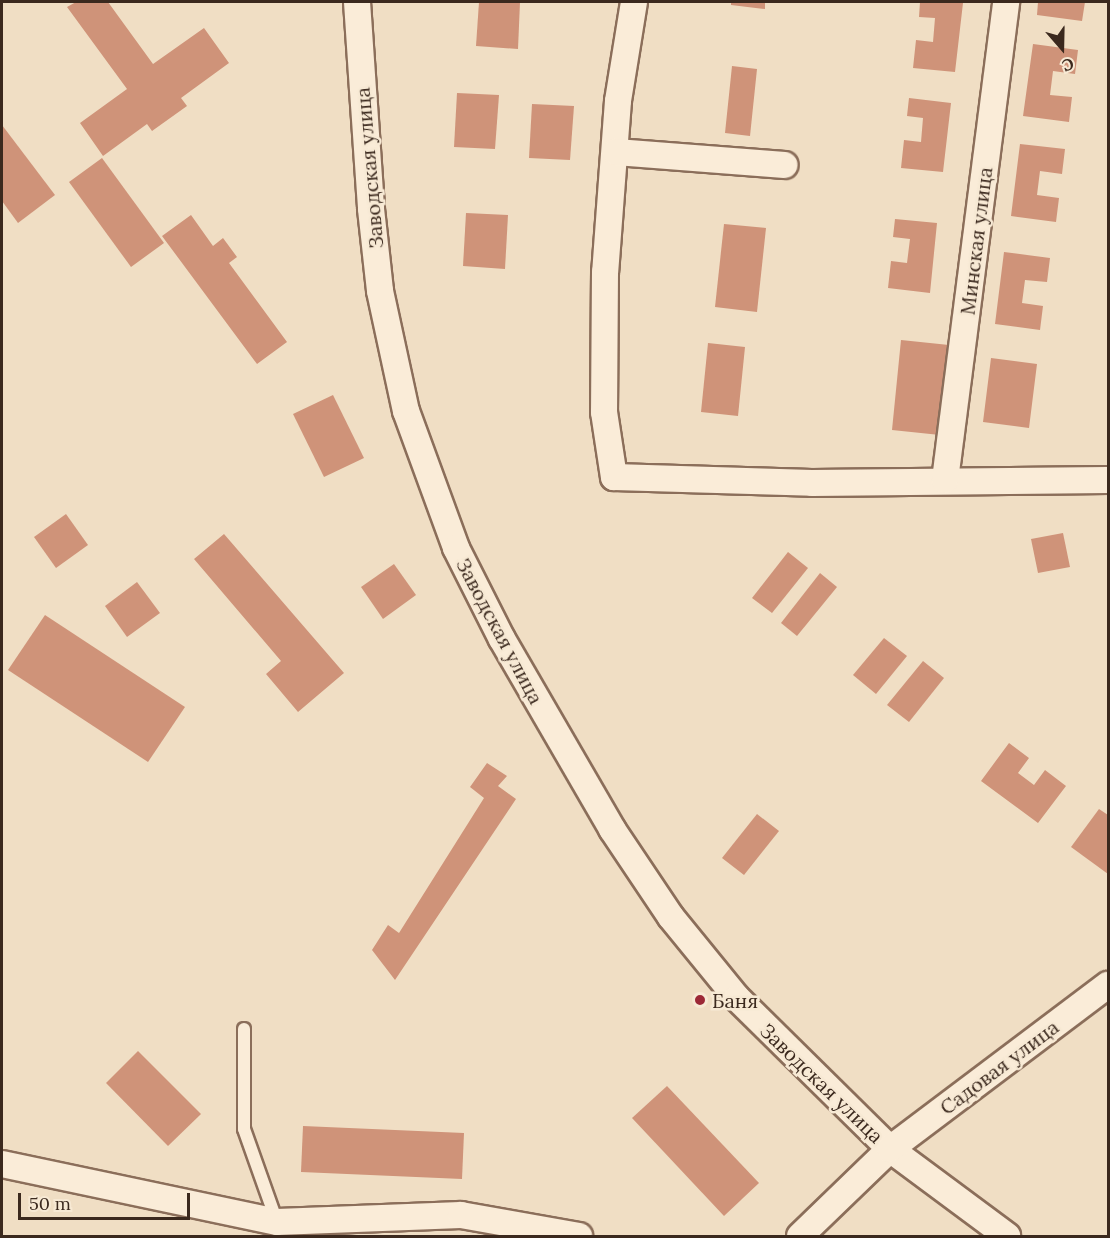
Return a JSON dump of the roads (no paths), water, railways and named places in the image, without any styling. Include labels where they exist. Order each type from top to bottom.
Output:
[{"type":"street","name":"Заводская улица","points":[[357,2],[381,291],[406,411],[456,548],[556,734],[671,917],[800,1066],[890,1149],[1007,1236]]},
{"type":"street","points":[[634,2],[616,152],[605,272],[604,412],[614,477],[812,483],[1108,480]]},
{"type":"street","name":"Минская улица","points":[[945,480],[1006,2]]},
{"type":"street","points":[[616,152],[785,165]]},
{"type":"street","name":"Садовая улица","points":[[800,1236],[890,1149],[1108,985]]},
{"type":"street","points":[[2,1164],[277,1222],[461,1215],[579,1236]]},
{"type":"lane","points":[[244,1029],[244,1129],[277,1222]]},
{"type":"place","name":"Баня","points":[[700,1000]]}]
